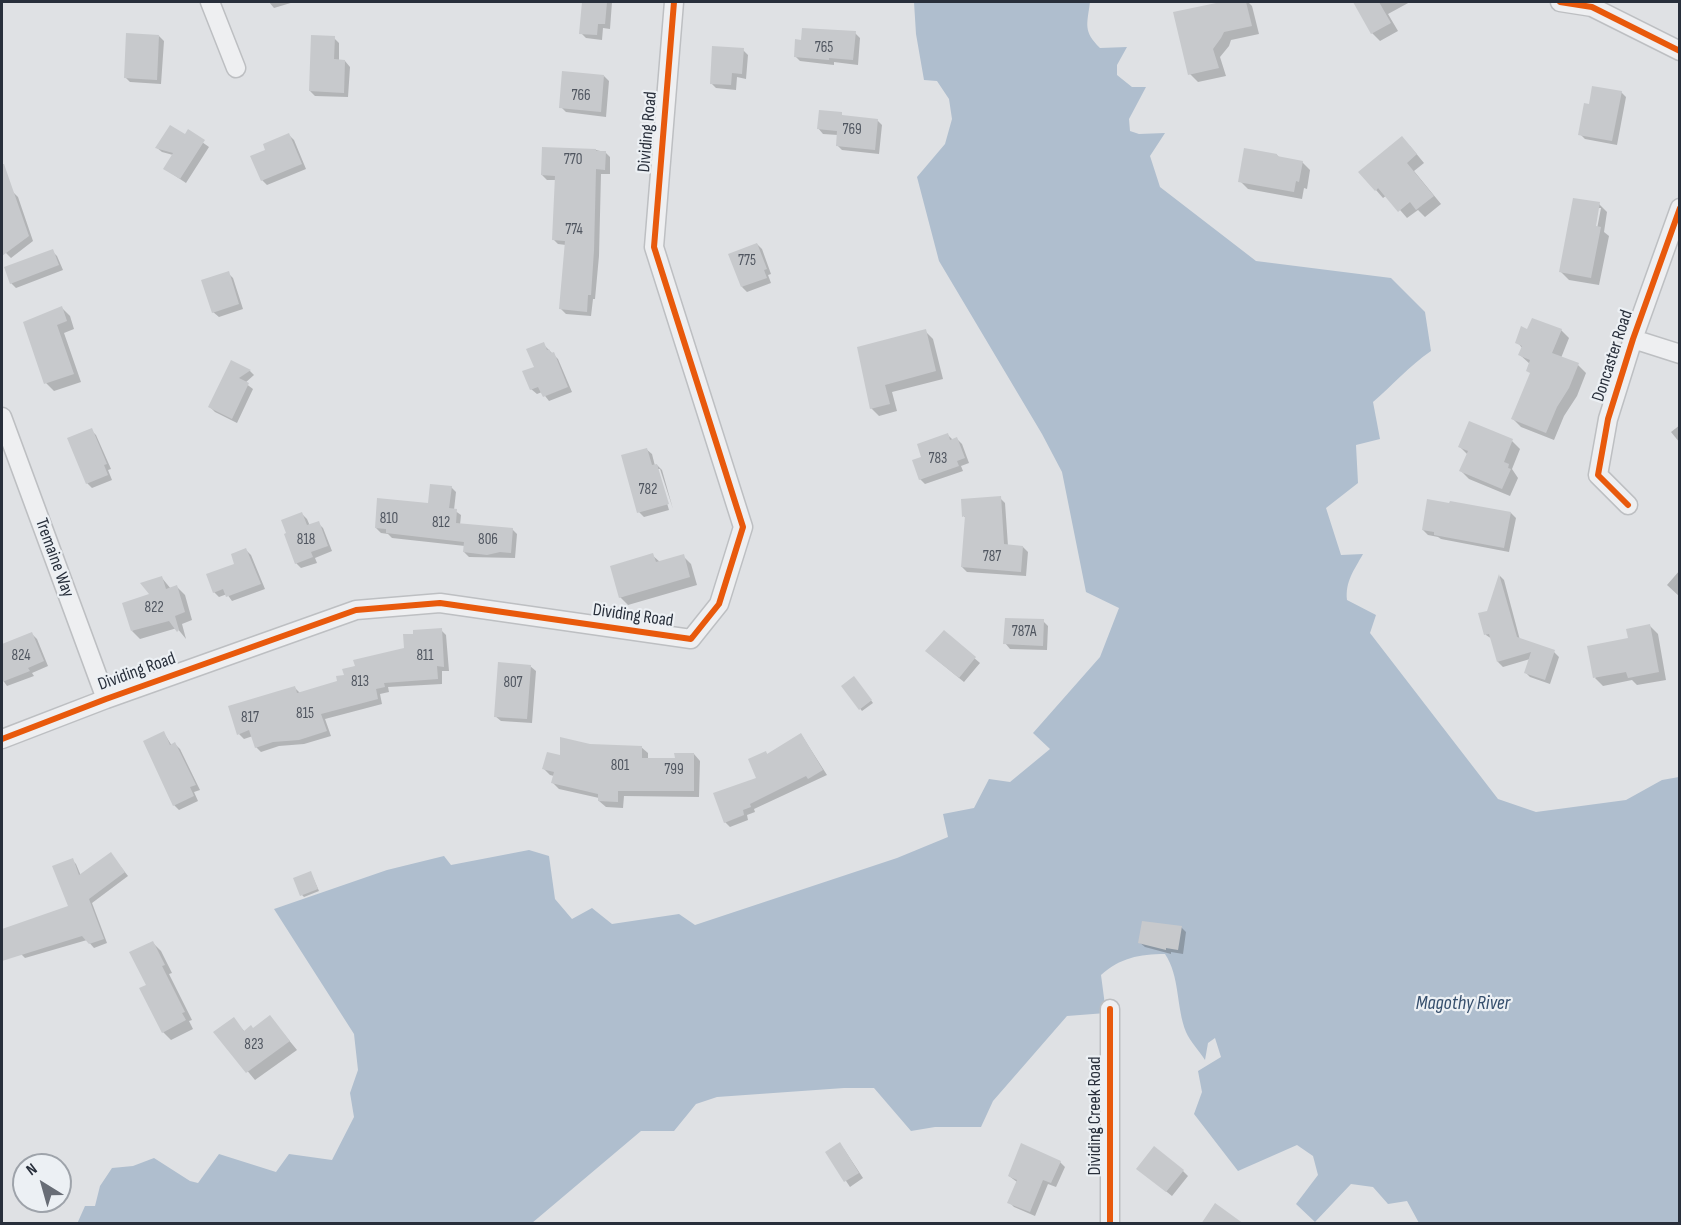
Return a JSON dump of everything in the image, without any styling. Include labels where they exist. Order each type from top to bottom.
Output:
[{"type":"street","points":[[210,2],[236,68]]},
{"type":"street","name":"Dividing Road","points":[[2,740],[106,699],[356,610],[440,603],[691,639],[719,604],[743,526],[654,247],[674,2]]},
{"type":"street","points":[[1560,2],[1592,7],[1680,51]]},
{"type":"street","name":"Doncaster Road","points":[[1628,505],[1598,475],[1608,419],[1633,339],[1680,208]]},
{"type":"street","points":[[1633,339],[1680,354]]},
{"type":"street","name":"Tremaine Way","points":[[2,417],[106,699]]},
{"type":"street","name":"Dividing Creek Road","points":[[1110,1009],[1110,1224]]},
{"type":"water","name":"Magothy River","points":[[914,2],[1090,2],[1087,27],[1091,37],[1100,48],[1127,47],[1117,65],[1117,75],[1132,87],[1146,87],[1129,119],[1130,131],[1139,134],[1165,133],[1150,156],[1160,187],[1256,261],[1391,278],[1425,312],[1431,351],[1373,402],[1380,439],[1356,445],[1358,483],[1326,508],[1341,555],[1363,554],[1349,582],[1347,600],[1376,615],[1370,633],[1498,799],[1536,812],[1626,800],[1662,780],[1679,777],[1679,1223],[1419,1223],[1407,1201],[1388,1204],[1373,1187],[1351,1184],[1315,1222],[1296,1204],[1318,1175],[1313,1156],[1297,1145],[1238,1171],[1194,1114],[1202,1092],[1198,1071],[1221,1057],[1215,1038],[1208,1043],[1205,1060],[1188,1035],[1183,1022],[1176,982],[1165,954],[1130,958],[1101,975],[1106,1013],[1067,1016],[993,1101],[981,1127],[935,1127],[911,1131],[874,1088],[717,1097],[696,1104],[674,1131],[641,1131],[532,1223],[77,1224],[85,1206],[95,1206],[100,1186],[112,1168],[133,1166],[154,1158],[190,1181],[198,1183],[219,1154],[276,1172],[289,1154],[332,1160],[354,1117],[350,1093],[358,1070],[354,1034],[274,909],[387,870],[444,856],[451,865],[529,850],[549,856],[555,899],[572,919],[592,908],[612,924],[679,914],[695,925],[897,858],[948,837],[943,814],[974,808],[989,779],[1010,782],[1050,749],[1033,733],[1100,657],[1119,608],[1086,592],[1062,472],[1042,434],[939,261],[917,177],[945,144],[952,119],[949,99],[937,81],[924,80],[916,34]]},
{"type":"building","points":[[582,2],[607,2],[605,24],[598,24],[597,35],[579,34]]},
{"type":"building","points":[[1221,2],[1246,2],[1252,26],[1224,32],[1213,49],[1219,68],[1188,75],[1173,12]]},
{"type":"building","points":[[1353,2],[1379,2],[1391,23],[1371,34]]},
{"type":"building","points":[[802,28],[856,31],[853,60],[794,57],[795,39],[801,40]]},
{"type":"building","points":[[126,33],[159,35],[157,80],[124,78]]},
{"type":"building","points":[[311,35],[335,36],[334,59],[345,60],[344,93],[309,91]]},
{"type":"building","points":[[712,46],[744,48],[742,74],[732,73],[731,85],[710,84]]},
{"type":"building","points":[[562,71],[604,75],[601,112],[559,108]]},
{"type":"building","points":[[1592,86],[1622,91],[1612,141],[1578,135],[1584,103],[1589,104]]},
{"type":"building","points":[[819,110],[878,119],[875,150],[836,146],[837,131],[817,129]]},
{"type":"building","points":[[170,125],[185,134],[188,129],[205,140],[180,179],[163,169],[173,153],[155,148]]},
{"type":"building","points":[[289,133],[302,164],[261,181],[250,156],[265,150],[263,144]]},
{"type":"building","points":[[1402,136],[1417,154],[1407,163],[1434,196],[1416,210],[1410,202],[1398,212],[1378,188],[1375,191],[1358,172]]},
{"type":"building","points":[[542,147],[606,151],[605,170],[596,169],[594,250],[591,295],[588,295],[587,312],[559,309],[565,241],[552,240],[555,176],[541,175]]},
{"type":"building","points":[[1244,148],[1303,161],[1299,182],[1296,181],[1294,192],[1238,182]]},
{"type":"building","points":[[2,164],[4,164],[29,236],[2,256]]},
{"type":"building","points":[[1573,198],[1600,202],[1596,226],[1601,227],[1591,278],[1559,272]]},
{"type":"building","points":[[757,243],[767,269],[764,270],[767,278],[741,287],[728,254]]},
{"type":"building","points":[[53,249],[59,265],[10,284],[4,267]]},
{"type":"building","points":[[229,271],[239,304],[212,313],[201,280]]},
{"type":"building","points":[[62,306],[67,321],[57,325],[74,374],[44,384],[23,322]]},
{"type":"building","points":[[1532,318],[1562,329],[1552,353],[1579,363],[1546,433],[1511,419],[1530,373],[1526,371],[1530,360],[1518,355],[1522,346],[1515,343],[1521,326],[1527,329]]},
{"type":"building","points":[[926,329],[936,371],[885,385],[890,404],[870,409],[857,347]]},
{"type":"building","points":[[544,342],[547,350],[554,352],[568,387],[543,397],[538,387],[530,390],[522,371],[534,367],[526,349]]},
{"type":"building","points":[[231,360],[251,370],[239,378],[249,383],[232,419],[208,407]]},
{"type":"building","points":[[1469,421],[1513,439],[1504,462],[1509,464],[1508,468],[1511,469],[1502,489],[1459,471],[1468,451],[1458,447]]},
{"type":"building","points":[[92,428],[107,464],[104,465],[108,475],[86,484],[67,438]]},
{"type":"building","points":[[948,433],[950,440],[957,437],[965,458],[957,461],[959,466],[919,480],[912,460],[921,457],[917,444]]},
{"type":"building","points":[[647,448],[652,465],[657,464],[669,504],[637,513],[621,455]]},
{"type":"building","points":[[430,484],[452,486],[449,508],[457,509],[456,523],[513,528],[511,553],[500,552],[487,555],[463,552],[464,542],[386,533],[386,529],[375,528],[377,498],[428,503]]},
{"type":"building","points":[[1001,496],[1004,544],[1023,546],[1021,572],[961,567],[965,516],[962,517],[961,499]]},
{"type":"building","points":[[1427,499],[1511,512],[1504,548],[1434,535],[1434,532],[1422,530]]},
{"type":"building","points":[[302,512],[307,525],[319,521],[328,546],[311,552],[313,557],[295,564],[281,520]]},
{"type":"building","points":[[246,548],[261,584],[226,597],[223,589],[213,593],[206,574],[234,564],[231,554]]},
{"type":"building","points":[[653,553],[656,562],[684,554],[690,577],[619,598],[610,566]]},
{"type":"building","points":[[1499,574],[1517,637],[1555,650],[1545,680],[1524,673],[1531,652],[1497,662],[1489,634],[1484,635],[1478,613],[1487,611]]},
{"type":"building","points":[[162,576],[166,589],[177,585],[185,612],[175,616],[179,630],[177,632],[169,621],[131,631],[122,603],[149,594],[140,583]]},
{"type":"building","points":[[1005,618],[1044,619],[1043,646],[1003,644]]},
{"type":"building","points":[[1650,624],[1659,672],[1628,678],[1626,672],[1593,678],[1587,646],[1628,638],[1626,629]]},
{"type":"building","points":[[442,628],[444,667],[437,666],[438,679],[384,683],[385,687],[376,689],[378,699],[321,714],[327,731],[299,740],[273,742],[255,748],[249,730],[237,735],[228,706],[295,686],[297,693],[337,681],[336,676],[344,675],[342,669],[355,666],[353,660],[404,648],[403,634],[413,634],[413,630]]},
{"type":"building","points":[[944,630],[976,657],[959,678],[925,651]]},
{"type":"building","points":[[32,632],[44,661],[28,668],[30,671],[2,682],[2,644]]},
{"type":"building","points":[[498,662],[531,665],[527,719],[494,717]]},
{"type":"building","points":[[854,676],[872,700],[859,710],[841,686]]},
{"type":"building","points":[[164,731],[170,745],[175,742],[196,785],[190,787],[194,796],[173,806],[143,741]]},
{"type":"building","points":[[801,733],[823,770],[808,779],[806,776],[750,804],[751,807],[743,810],[744,815],[724,823],[713,793],[756,778],[748,759],[766,751],[767,754]]},
{"type":"building","points":[[560,737],[590,744],[642,746],[642,758],[675,758],[674,753],[694,753],[694,791],[618,791],[618,802],[598,801],[598,794],[551,783],[554,772],[542,769],[547,752],[560,755]]},
{"type":"building","points":[[111,852],[125,872],[89,899],[104,939],[89,944],[82,936],[2,961],[2,929],[68,906],[52,866],[73,858],[79,875]]},
{"type":"building","points":[[311,871],[318,889],[300,896],[293,878]]},
{"type":"building","points":[[1142,921],[1182,926],[1178,950],[1166,948],[1166,950],[1138,943]]},
{"type":"building","points":[[153,941],[165,965],[162,966],[185,1012],[182,1013],[186,1020],[162,1033],[139,988],[146,985],[129,952]]},
{"type":"building","points":[[270,1015],[290,1041],[246,1073],[213,1032],[234,1017],[244,1031],[251,1025],[253,1028]]},
{"type":"building","points":[[840,1142],[859,1173],[844,1182],[825,1152]]},
{"type":"building","points":[[1021,1143],[1061,1161],[1051,1183],[1043,1180],[1030,1212],[1007,1203],[1017,1180],[1008,1176]]},
{"type":"building","points":[[1154,1146],[1184,1170],[1166,1192],[1136,1169]]},
{"type":"building","points":[[1215,1203],[1222,1208],[1244,1224],[1201,1224]]},
{"type":"cycle path","points":[[2,739],[106,699],[356,610],[440,603],[691,639],[719,604],[743,527],[654,247],[674,2]]},
{"type":"cycle path","points":[[1560,2],[1592,7],[1680,51]]},
{"type":"cycle path","points":[[1628,505],[1598,475],[1608,419],[1633,339],[1680,208]]},
{"type":"cycle path","points":[[1110,1009],[1110,1224]]}]
